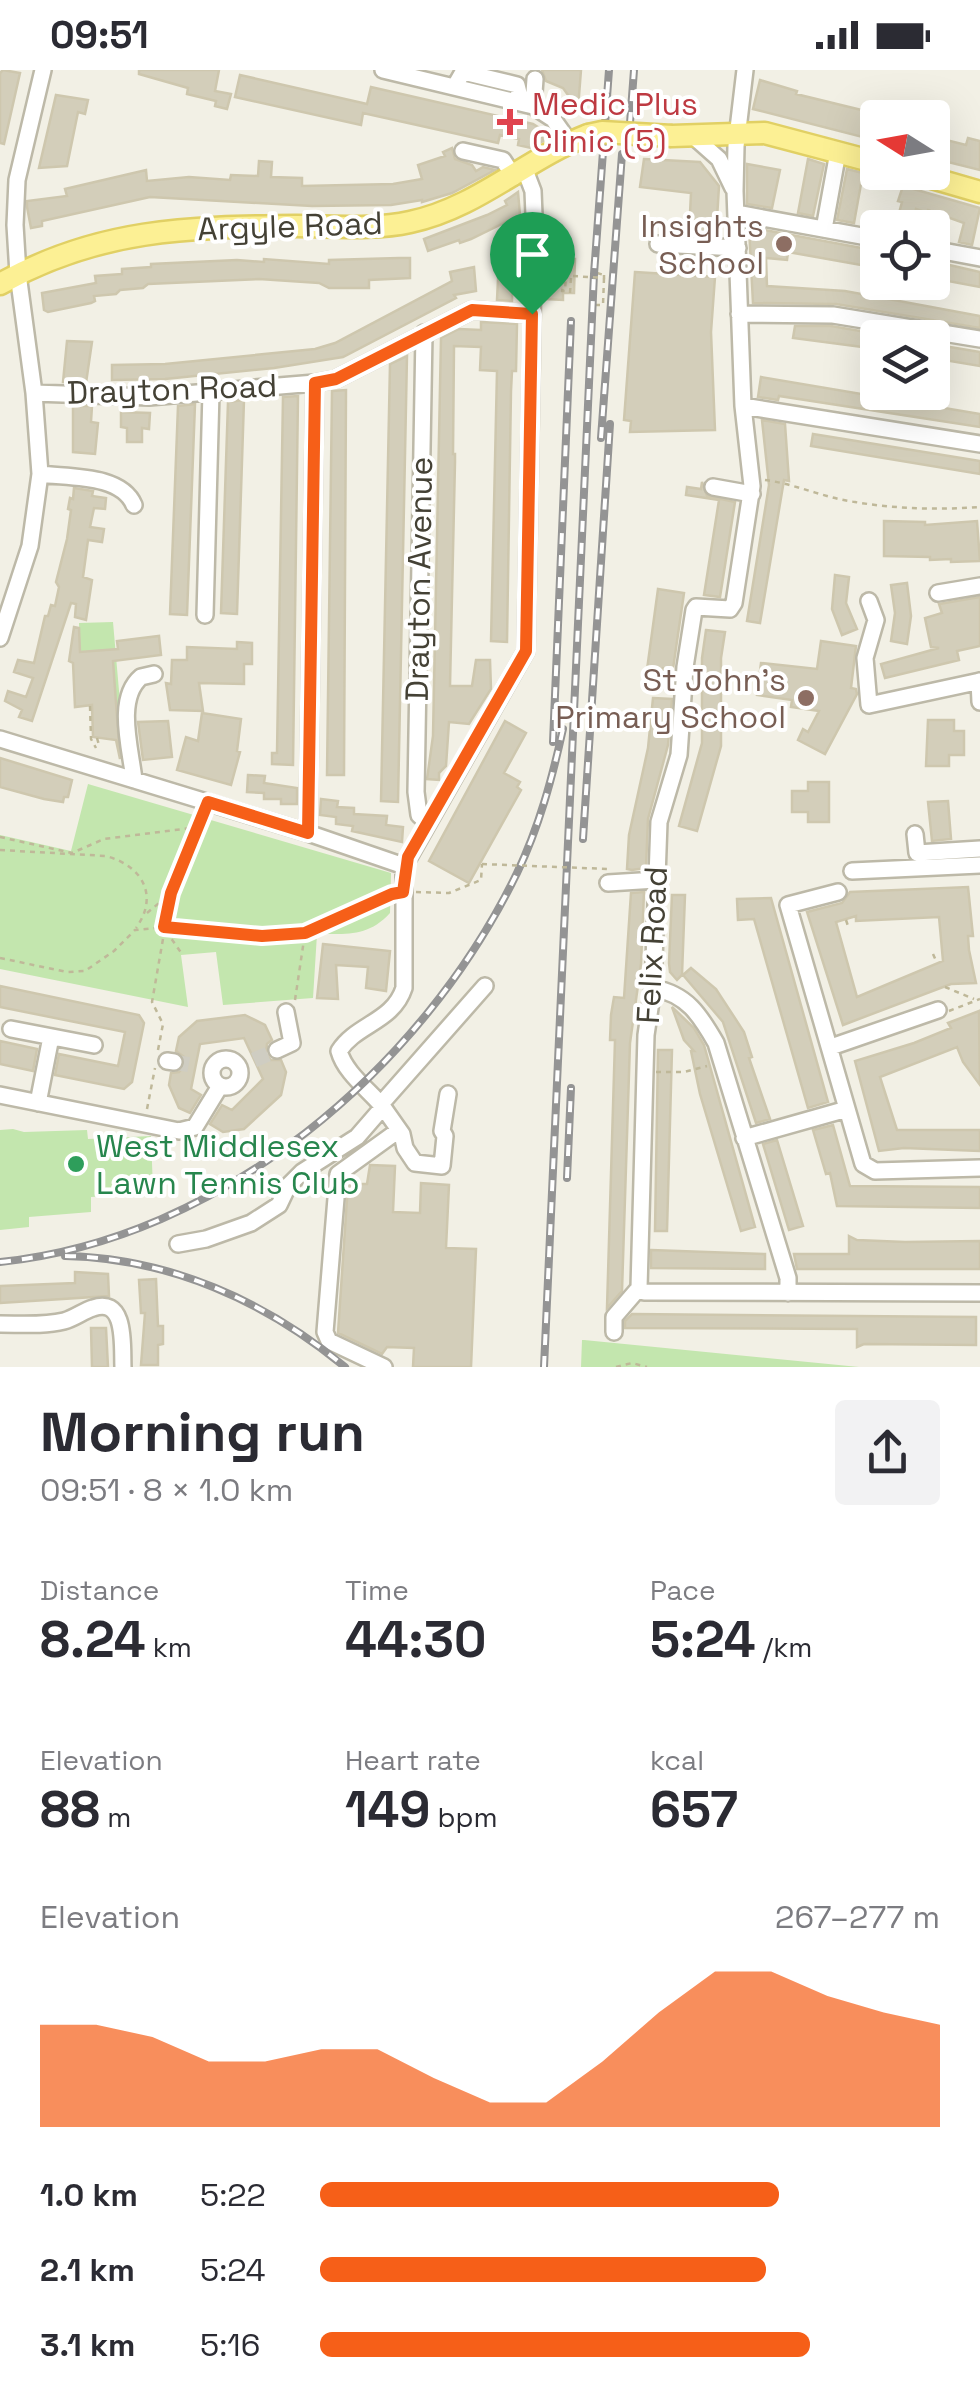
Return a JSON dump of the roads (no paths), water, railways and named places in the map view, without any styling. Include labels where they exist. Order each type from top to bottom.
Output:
[{"type":"main road","points":[[579,139],[602,132],[682,136],[765,134],[860,158]]},
{"type":"main road","name":"Argyle Road","points":[[9,279],[122,236],[170,230],[410,222],[459,205],[579,139]]},
{"type":"main road","points":[[950,183],[980,192]]},
{"type":"street","points":[[0,638],[30,546],[40,474],[34,393],[9,279],[17,180],[43,70]]},
{"type":"street","points":[[383,70],[527,104],[579,139]]},
{"type":"street","points":[[713,487],[757,487],[743,406],[735,191],[745,70]]},
{"type":"street","points":[[527,104],[535,79]]},
{"type":"street","points":[[682,136],[718,159],[735,191]]},
{"type":"street","points":[[448,1094],[442,1166],[415,1162],[382,1106],[338,1054],[346,1041],[376,1024],[400,1000],[404,969],[404,866],[526,651],[532,191],[519,173],[502,160],[463,151]]},
{"type":"street","points":[[824,229],[838,152]]},
{"type":"street","points":[[736,213],[860,236]]},
{"type":"street","points":[[658,244],[738,248]]},
{"type":"street","points":[[950,251],[979,254]]},
{"type":"street","name":"Drayton Road","points":[[34,393],[150,397],[315,383],[336,379],[472,310],[532,314]]},
{"type":"street","points":[[739,314],[833,314],[980,339]]},
{"type":"street","name":"Drayton Avenue","points":[[424,333],[416,792],[419,815],[427,822]]},
{"type":"street","points":[[742,362],[760,364]]},
{"type":"street","points":[[308,833],[315,383]]},
{"type":"street","points":[[205,615],[212,392]]},
{"type":"street","points":[[743,406],[980,444]]},
{"type":"street","points":[[40,474],[119,487],[130,495],[134,505]]},
{"type":"street","name":"Felix Road","points":[[639,1288],[644,1071],[653,988],[659,822],[679,755],[684,667],[696,607],[725,609],[734,603],[757,487]]},
{"type":"street","points":[[938,593],[980,586]]},
{"type":"street","points":[[869,601],[876,620],[865,658],[870,705],[979,681],[980,702]]},
{"type":"street","points":[[134,780],[129,694],[136,681],[154,674]]},
{"type":"street","points":[[0,738],[134,780],[206,809],[308,833],[404,866]]},
{"type":"street","points":[[915,834],[917,853],[980,849]]},
{"type":"street","points":[[852,871],[980,866]]},
{"type":"street","points":[[608,876],[656,880]]},
{"type":"street","points":[[838,892],[788,904],[863,1164],[868,1170],[921,1172],[933,1168],[980,1168]]},
{"type":"street","points":[[178,1244],[206,1240],[251,1223],[280,1205],[288,1186],[302,1172],[357,1137],[485,986]]},
{"type":"street","points":[[653,988],[673,992],[695,1009],[716,1043],[788,1278],[788,1292]]},
{"type":"street","points":[[831,1047],[938,1010]]},
{"type":"street","points":[[276,1050],[292,1043],[286,1012]]},
{"type":"street","points":[[11,1029],[94,1045]]},
{"type":"street","points":[[38,1103],[51,1037]]},
{"type":"street","points":[[0,1094],[187,1131],[194,1127],[220,1086],[234,1084],[246,1064],[224,1058],[204,1068],[220,1086]]},
{"type":"street","points":[[744,1138],[846,1108]]},
{"type":"street","points":[[384,1367],[330,1341],[324,1332],[338,1174],[399,1130]]},
{"type":"street","points":[[614,1332],[614,1318],[639,1288],[644,1292],[980,1293]]},
{"type":"street","points":[[0,1324],[60,1322],[94,1307],[107,1307],[120,1322],[123,1367]]},
{"type":"tunnel","points":[[254,1060],[277,1050]]},
{"type":"tunnel","points":[[174,1062],[196,1066]]},
{"type":"railway","points":[[544,1367],[594,274],[609,70]]},
{"type":"railway","points":[[630,123],[634,70]]},
{"type":"railway","points":[[601,438],[622,154]]},
{"type":"railway","points":[[553,742],[571,321]]},
{"type":"railway","points":[[583,839],[610,424]]},
{"type":"railway","points":[[0,1262],[82,1247],[161,1219],[236,1180],[306,1132],[370,1076],[427,1013],[477,945],[532,838],[563,729]]},
{"type":"railway","points":[[567,1178],[571,1088]]},
{"type":"railway","points":[[65,1256],[142,1265],[214,1288],[283,1322],[345,1367]]},
{"type":"place","name":"Medic Plus Clinic (5)","points":[[510,122]]},
{"type":"place","name":"Insights School","points":[[784,244]]},
{"type":"place","name":"St John's Primary School","points":[[806,698]]},
{"type":"place","name":"West Middlesex Lawn Tennis Club","points":[[76,1164]]}]
